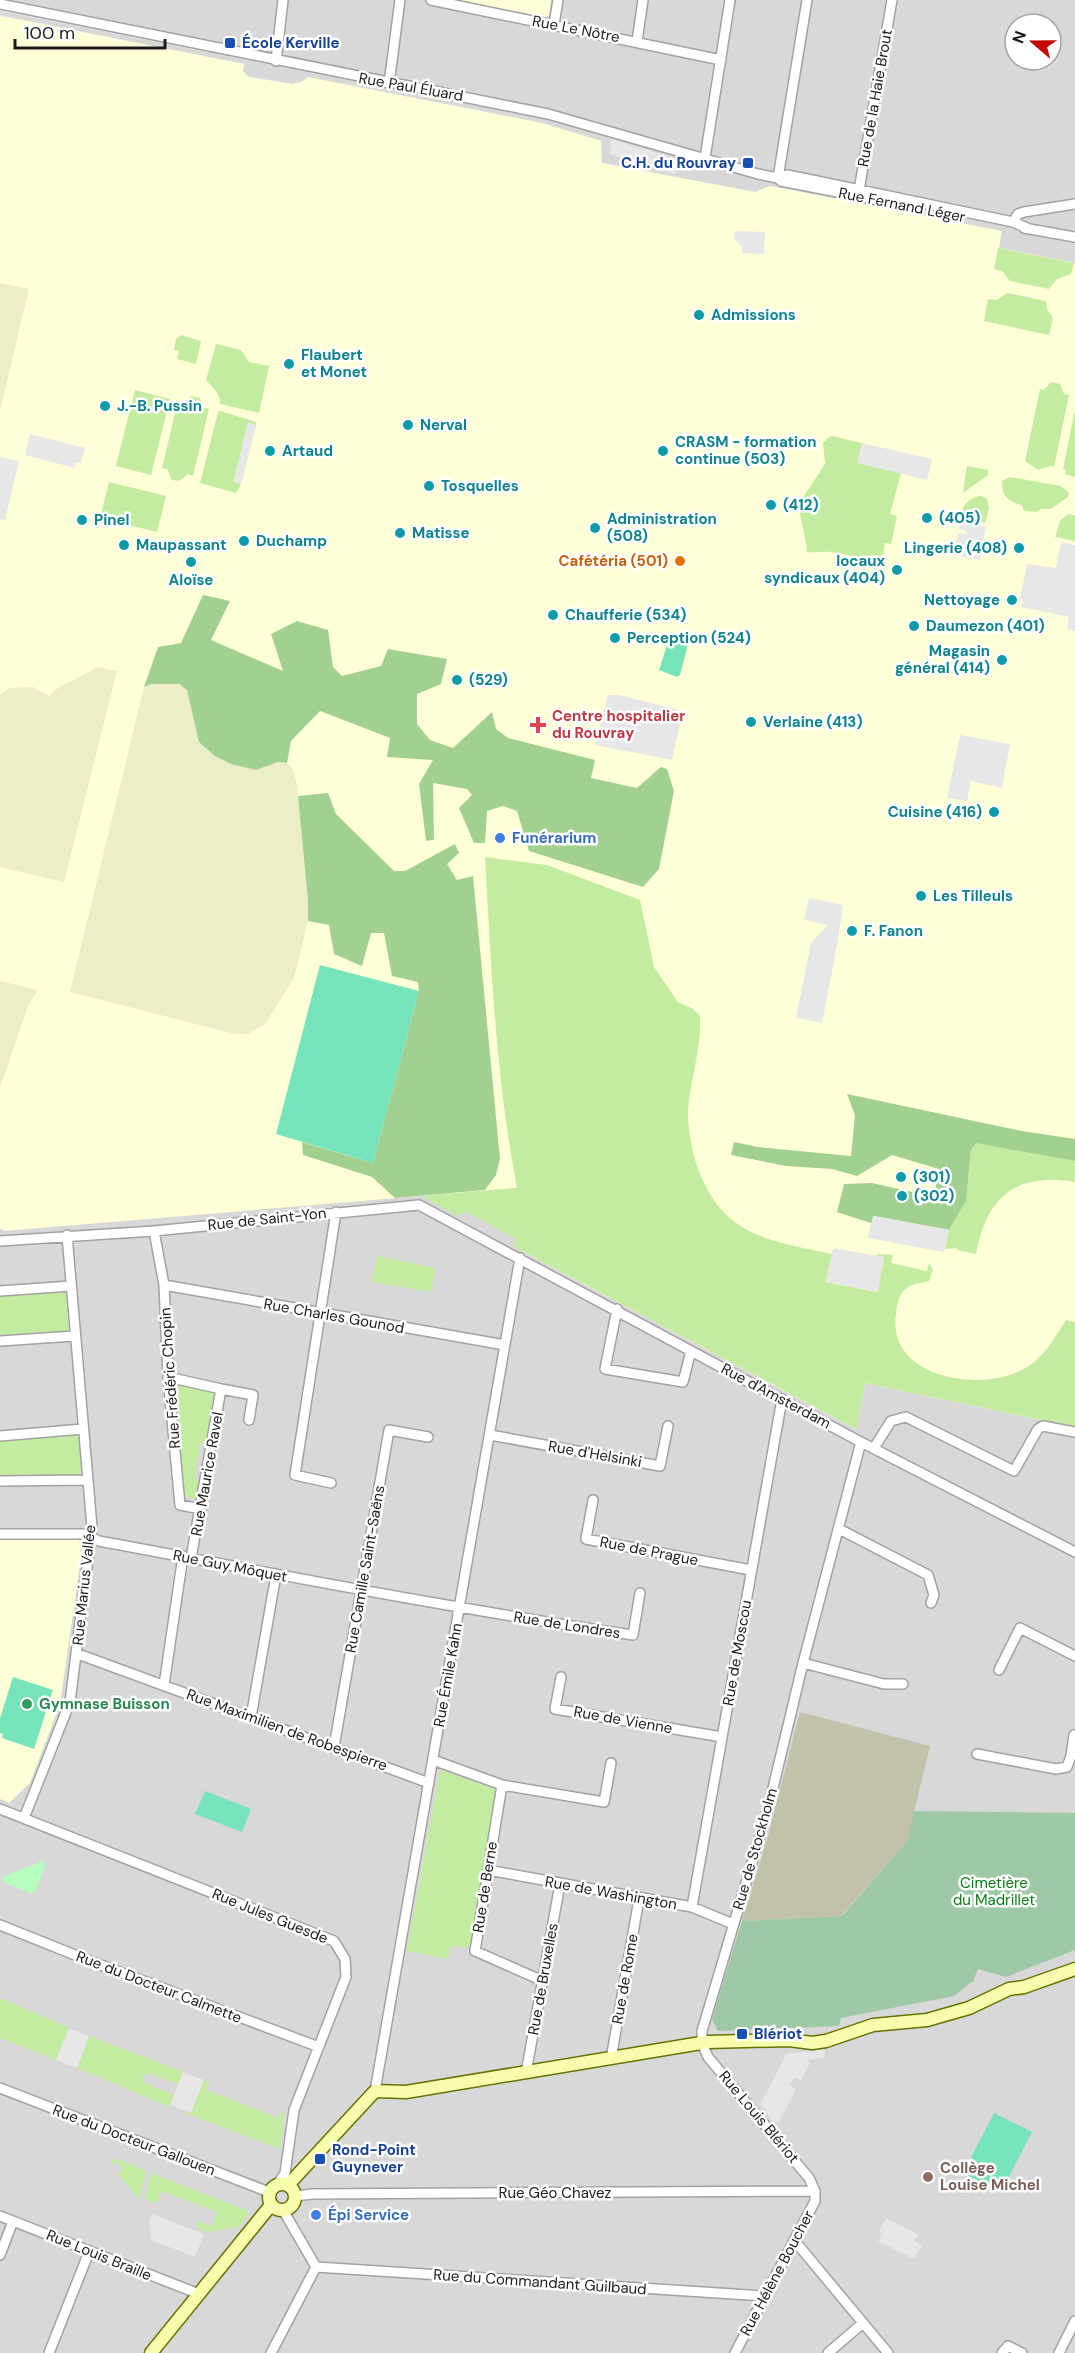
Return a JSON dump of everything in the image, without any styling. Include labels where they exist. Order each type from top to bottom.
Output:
[{"type":"street","points":[[276,61],[283,0]]},
{"type":"street","points":[[389,84],[400,0]]},
{"type":"street","name":"Rue Le Nôtre","points":[[431,0],[721,60]]},
{"type":"street","points":[[554,24],[558,0]]},
{"type":"street","points":[[637,41],[643,0]]},
{"type":"street","points":[[705,158],[730,0]]},
{"type":"street","points":[[778,178],[807,0]]},
{"type":"street","name":"Rue de la Haie Brout","points":[[858,193],[892,0]]},
{"type":"street","points":[[36,12],[38,1]]},
{"type":"street","name":"Rue Paul Éluard","points":[[0,4],[557,116],[778,178],[787,175],[817,181]]},
{"type":"street","name":"Rue Fernand Léger","points":[[778,178],[781,181],[1013,222],[1027,228]]},
{"type":"street","name":"Rue Fernand Léger","points":[[817,181],[858,193],[1012,227],[1075,237]]},
{"type":"street","points":[[1013,222],[1018,214],[1024,212],[1075,204]]},
{"type":"street","name":"Rue de Saint-Yon","points":[[0,1241],[154,1231],[419,1205],[520,1258]]},
{"type":"street","points":[[331,1483],[295,1475],[336,1212]]},
{"type":"street","name":"Rue Frédéric Chopin","points":[[154,1231],[164,1285],[168,1377],[180,1505],[201,1509]]},
{"type":"street","name":"Rue Marius Vallée","points":[[24,1818],[70,1702],[92,1537],[67,1235]]},
{"type":"street","name":"Rue d'Amsterdam","points":[[520,1258],[861,1442]]},
{"type":"street","name":"Rue Émile Kahn","points":[[375,2091],[520,1258]]},
{"type":"street","name":"Rue Charles Gounod","points":[[164,1285],[505,1345]]},
{"type":"street","points":[[0,1291],[71,1286]]},
{"type":"street","points":[[617,1309],[605,1369],[683,1382],[691,1351]]},
{"type":"street","points":[[0,1341],[74,1336]]},
{"type":"street","points":[[168,1377],[253,1395],[249,1420]]},
{"type":"street","name":"Rue Maurice Ravel","points":[[164,1685],[168,1670],[171,1629],[187,1557],[201,1509],[221,1389]]},
{"type":"street","name":"Rue de Moscou","points":[[692,1907],[782,1399]]},
{"type":"street","points":[[874,1448],[891,1421],[906,1417],[1014,1471],[1038,1429],[1043,1426],[1075,1432]]},
{"type":"street","name":"Rue d'Helsinki","points":[[490,1435],[660,1466],[668,1426]]},
{"type":"street","points":[[0,1436],[83,1429]]},
{"type":"street","name":"Rue Camille Saint-Saëns","points":[[334,1748],[388,1430],[428,1437]]},
{"type":"street","points":[[861,1442],[1075,1552]]},
{"type":"street","name":"Rue de Stockholm","points":[[702,2043],[702,2031],[768,1809],[803,1663],[861,1442]]},
{"type":"street","points":[[0,1481],[88,1480]]},
{"type":"street","name":"Rue de Prague","points":[[593,1500],[586,1539],[751,1570]]},
{"type":"street","points":[[838,1529],[928,1575],[934,1595],[931,1603]]},
{"type":"street","name":"Rue Guy Môquet","points":[[0,1534],[85,1533],[99,1541],[460,1607]]},
{"type":"street","points":[[251,1716],[276,1575]]},
{"type":"street","name":"Rue de Londres","points":[[460,1607],[633,1635],[640,1593]]},
{"type":"street","points":[[999,1670],[1020,1628],[1075,1656]]},
{"type":"street","name":"Rue Maximilien de Robespierre","points":[[78,1654],[429,1783]]},
{"type":"street","points":[[803,1663],[884,1684],[903,1684]]},
{"type":"street","name":"Rue de Vienne","points":[[561,1677],[555,1709],[722,1737]]},
{"type":"street","points":[[976,1754],[1056,1769],[1067,1767],[1075,1733]]},
{"type":"street","points":[[433,1760],[502,1785],[604,1802],[611,1763]]},
{"type":"street","name":"Rue de Berne","points":[[502,1785],[475,1951],[543,1981]]},
{"type":"street","name":"Rue Jules Guesde","points":[[0,1809],[334,1941],[345,1959],[346,1977],[294,2110],[285,2174],[278,2195]]},
{"type":"street","name":"Rue de Washington","points":[[488,1870],[692,1907],[733,1924]]},
{"type":"street","name":"Rue de Bruxelles","points":[[526,2073],[560,1884]]},
{"type":"street","name":"Rue de Rome","points":[[611,2059],[639,1899]]},
{"type":"street","name":"Rue du Docteur Calmette","points":[[0,1925],[319,2047]]},
{"type":"street","points":[[151,2353],[278,2195],[375,2091],[406,2092],[702,2043],[826,2041],[873,2025],[927,2020],[969,2008],[1009,1989],[1024,1987],[1075,1969]]},
{"type":"street","name":"Rue Louis Blériot","points":[[702,2043],[708,2057],[809,2178],[815,2192]]},
{"type":"street","name":"Rue du Docteur Gallouen","points":[[0,2088],[278,2195]]},
{"type":"street","points":[[293,2190],[295,2196],[292,2206],[278,2195],[293,2190]]},
{"type":"street","name":"Rue Géo Chavez","points":[[295,2196],[324,2193],[815,2192]]},
{"type":"street","name":"Rue Hélène Boucher","points":[[735,2353],[815,2201],[815,2192]]},
{"type":"street","points":[[271,2353],[315,2267],[278,2195]]},
{"type":"street","name":"Rue Louis Braille","points":[[0,2216],[199,2294]]},
{"type":"street","points":[[0,2255],[14,2221]]},
{"type":"street","points":[[794,2240],[888,2353]]},
{"type":"street","points":[[49,2353],[89,2252]]},
{"type":"street","name":"Rue du Commandant Guilbaud","points":[[315,2267],[765,2296]]},
{"type":"street","points":[[1059,2353],[1075,2321]]},
{"type":"street","points":[[828,2353],[863,2323]]},
{"type":"street","points":[[1002,2353],[1008,2346],[1023,2353]]},
{"type":"shaded area","points":[[0,0],[1075,0],[1075,263],[998,248],[1001,231],[771,186],[755,192],[601,163],[601,141],[542,123],[451,105],[301,82],[293,84],[248,77],[243,71],[243,64],[0,15]]},
{"type":"shaded area","points":[[457,0],[551,0],[549,15],[546,17]]},
{"type":"shaded area","points":[[0,9],[209,49],[208,52],[0,11]]},
{"type":"shaded area","name":"Centre hospitalier du Rouvray","points":[[0,16],[244,64],[243,71],[249,77],[293,84],[308,77],[542,123],[601,141],[602,163],[755,192],[770,186],[1002,231],[999,248],[1075,263],[1075,1427],[865,1383],[856,1429],[522,1251],[517,1188],[4,1231],[0,1227]]},
{"type":"shaded area","points":[[611,139],[667,156],[667,164],[678,167],[675,174],[610,154]]},
{"type":"shaded area","points":[[735,231],[765,232],[764,254],[742,253],[742,246],[734,239]]},
{"type":"shaded area","points":[[0,283],[29,289],[0,411]]},
{"type":"shaded area","points":[[248,422],[256,426],[241,485],[234,481]]},
{"type":"shaded area","points":[[30,434],[85,448],[81,463],[76,462],[75,468],[25,455]]},
{"type":"shaded area","points":[[862,443],[932,459],[927,480],[857,463]]},
{"type":"shaded area","points":[[0,457],[19,461],[5,520],[0,519]]},
{"type":"shaded area","points":[[961,522],[986,527],[980,560],[954,555],[958,533],[966,534],[966,531],[959,529]]},
{"type":"shaded area","points":[[1061,542],[1075,545],[1075,631],[1067,629],[1069,617],[1022,607],[1023,600],[1020,599],[1027,564],[1056,568]]},
{"type":"shaded area","points":[[98,667],[117,671],[64,882],[0,867],[0,695],[10,688],[33,687],[49,696],[58,688]]},
{"type":"shaded area","points":[[151,684],[179,684],[187,690],[191,703],[255,770],[278,762],[287,763],[293,769],[297,786],[308,921],[294,978],[265,1024],[248,1034],[235,1034],[70,992],[144,687]]},
{"type":"shaded area","points":[[608,695],[619,695],[683,711],[672,760],[595,745]]},
{"type":"shaded area","points":[[960,735],[1010,744],[1002,788],[971,781],[967,801],[947,798]]},
{"type":"shaded area","points":[[809,898],[843,905],[822,1023],[796,1018],[811,943],[828,925],[804,920]]},
{"type":"shaded area","points":[[0,981],[38,990],[28,1006],[0,1088]]},
{"type":"shaded area","points":[[517,1188],[523,1251],[855,1429],[865,1383],[1075,1427],[1075,2353],[0,2353],[0,1230]]},
{"type":"shaded area","points":[[873,1216],[949,1230],[944,1252],[868,1238]]},
{"type":"shaded area","points":[[833,1248],[884,1257],[878,1292],[826,1282]]},
{"type":"shaded area","points":[[79,1539],[82,1551],[60,1704],[30,1783],[9,1803],[0,1799],[0,1540]]},
{"type":"shaded area","points":[[800,1712],[930,1746],[907,1841],[841,1916],[742,1921],[768,1836]]},
{"type":"shaded area","points":[[69,2028],[89,2036],[77,2068],[56,2060]]},
{"type":"shaded area","points":[[824,2050],[825,2057],[806,2060],[810,2063],[801,2080],[794,2077],[790,2085],[796,2089],[779,2122],[772,2120],[766,2112],[767,2109],[760,2105],[786,2054]]},
{"type":"shaded area","points":[[183,2072],[204,2080],[191,2113],[170,2105]]},
{"type":"shaded area","points":[[152,2214],[204,2234],[195,2257],[151,2240],[149,2221]]},
{"type":"shaded area","points":[[886,2218],[918,2234],[914,2241],[922,2245],[914,2259],[878,2241],[882,2234],[879,2232]]},
{"type":"green space","points":[[998,248],[1074,263],[1071,274],[1057,279],[1049,289],[1010,281],[1002,271],[994,269]]},
{"type":"green space","points":[[1007,293],[1046,301],[1047,309],[1053,318],[1049,335],[984,321],[988,299],[997,300]]},
{"type":"green space","points":[[181,335],[201,341],[196,364],[177,359],[179,351],[174,350],[176,339]]},
{"type":"green space","points":[[216,344],[241,350],[249,362],[269,366],[259,413],[220,404],[218,394],[206,380]]},
{"type":"green space","points":[[1051,382],[1060,384],[1064,394],[1069,395],[1054,467],[1038,470],[1025,461],[1040,389],[1044,390]]},
{"type":"green space","points":[[135,390],[170,399],[151,475],[116,466]]},
{"type":"green space","points":[[191,396],[200,398],[203,407],[209,409],[193,476],[188,474],[176,481],[171,479],[168,470],[162,468],[178,401],[184,402]]},
{"type":"green space","points":[[1075,410],[1075,477],[1065,474],[1066,470],[1063,469]]},
{"type":"green space","points":[[220,411],[256,422],[256,426],[248,422],[234,481],[241,485],[236,493],[200,483]]},
{"type":"green space","points":[[832,436],[862,443],[858,463],[901,473],[890,514],[897,516],[891,544],[885,543],[883,555],[863,558],[827,552],[806,552],[807,547],[798,505],[825,464],[823,443]]},
{"type":"green space","points":[[967,466],[988,470],[988,475],[963,493]]},
{"type":"green space","points":[[1010,477],[1061,486],[1069,493],[1068,497],[1051,509],[1041,509],[1037,512],[1024,511],[1022,505],[1009,500],[1004,494],[1002,481]]},
{"type":"green space","points":[[109,482],[166,496],[157,532],[100,518]]},
{"type":"green space","points":[[977,496],[987,499],[989,509],[985,523],[960,518],[966,503]]},
{"type":"green space","points":[[1068,514],[1075,515],[1075,541],[1055,537],[1060,521]]},
{"type":"green space","points":[[203,595],[230,601],[211,640],[283,671],[271,634],[297,621],[328,630],[333,667],[342,676],[381,666],[388,649],[447,659],[441,684],[417,694],[417,724],[430,740],[453,748],[492,712],[496,729],[508,738],[595,760],[591,778],[637,788],[661,767],[667,769],[674,791],[659,869],[643,887],[529,851],[517,811],[503,806],[487,811],[485,843],[474,843],[459,808],[472,795],[467,789],[433,783],[434,840],[426,841],[419,784],[433,760],[387,757],[390,738],[320,711],[291,741],[287,763],[278,762],[256,770],[231,764],[215,756],[199,742],[187,690],[179,684],[151,684],[144,687],[158,647],[181,643]]},
{"type":"green space","points":[[670,636],[688,644],[680,675],[677,677],[659,670]]},
{"type":"green space","points":[[328,793],[336,814],[394,871],[405,871],[455,844],[459,853],[447,864],[457,880],[473,876],[500,1159],[496,1175],[485,1190],[395,1198],[372,1177],[303,1155],[302,1142],[373,1163],[419,991],[418,982],[392,976],[384,933],[371,933],[362,966],[334,954],[329,925],[308,921],[298,796]]},
{"type":"green space","points":[[485,857],[547,865],[640,900],[654,967],[678,1002],[693,1009],[700,1016],[688,1124],[698,1169],[709,1192],[721,1209],[735,1222],[768,1239],[832,1254],[826,1282],[877,1292],[884,1257],[876,1256],[877,1254],[893,1255],[891,1263],[927,1271],[929,1263],[933,1270],[929,1281],[909,1286],[900,1296],[896,1313],[897,1335],[905,1352],[919,1365],[938,1374],[959,1379],[981,1380],[1020,1371],[1041,1355],[1066,1320],[1075,1322],[1075,1427],[865,1383],[856,1429],[513,1246],[516,1239],[465,1211],[463,1215],[459,1213],[457,1216],[422,1196],[517,1188],[499,1064]]},
{"type":"green space","points":[[320,965],[419,991],[373,1163],[276,1134]]},
{"type":"green space","points":[[847,1094],[1022,1131],[1075,1139],[1075,1161],[976,1143],[971,1150],[966,1201],[949,1230],[874,1216],[871,1223],[837,1212],[844,1184],[872,1183],[934,1197],[939,1169],[892,1155],[857,1176],[832,1169],[786,1166],[731,1155],[734,1142],[758,1147],[851,1156],[855,1115]]},
{"type":"green space","points":[[976,1142],[1075,1161],[1075,1182],[1036,1181],[1007,1193],[996,1203],[988,1217],[976,1254],[957,1250],[957,1248],[945,1249],[949,1230],[966,1201],[971,1150]]},
{"type":"green space","points":[[377,1256],[435,1268],[431,1292],[372,1282]]},
{"type":"green space","points":[[66,1291],[69,1334],[0,1338],[0,1295]]},
{"type":"green space","points":[[176,1385],[212,1392],[215,1396],[206,1443],[200,1443],[194,1478],[200,1480],[194,1499],[184,1495],[173,1388]]},
{"type":"green space","points":[[78,1433],[81,1476],[0,1478],[0,1439]]},
{"type":"green space","name":"Gymnase Buisson","points":[[13,1677],[53,1690],[34,1749],[2,1738],[3,1734],[0,1733],[0,1718]]},
{"type":"green space","points":[[440,1770],[497,1790],[471,1948],[450,1946],[448,1959],[407,1951]]},
{"type":"green space","points":[[205,1791],[251,1809],[242,1832],[195,1814]]},
{"type":"green space","name":"Cimetière du Madrillet","points":[[914,1811],[1075,1813],[1075,1950],[1006,1977],[978,1969],[973,1981],[954,1996],[841,2018],[839,2026],[718,2031],[712,2019],[742,1921],[842,1916],[907,1841]]},
{"type":"green space","points":[[43,1861],[45,1867],[35,1892],[30,1893],[4,1882],[2,1877]]},
{"type":"green space","points":[[0,1998],[69,2028],[56,2060],[0,2038]]},
{"type":"green space","points":[[89,2036],[183,2072],[179,2084],[146,2073],[142,2080],[175,2095],[170,2107],[77,2068]]},
{"type":"green space","points":[[204,2080],[208,2082],[206,2090],[279,2118],[282,2111],[285,2111],[280,2149],[185,2113],[184,2111],[191,2113]]},
{"type":"green space","points":[[994,2113],[1032,2132],[1001,2192],[963,2173]]},
{"type":"green space","points":[[115,2158],[146,2171],[140,2196],[137,2197],[118,2174],[123,2169],[118,2162],[113,2166],[112,2162]]},
{"type":"green space","points":[[151,2173],[248,2211],[249,2214],[239,2227],[206,2232],[197,2228],[198,2221],[212,2226],[217,2212],[162,2191],[156,2204],[145,2199]]},
{"type":"place","name":"École Kerville","points":[[230,43]]},
{"type":"place","name":"C.H. du Rouvray","points":[[748,163]]},
{"type":"place","name":"Admissions","points":[[699,315]]},
{"type":"place","name":"Flaubert et Monet","points":[[289,364]]},
{"type":"place","name":"J.-B. Pussin","points":[[105,406]]},
{"type":"place","name":"Nerval","points":[[408,425]]},
{"type":"place","name":"Artaud","points":[[270,451]]},
{"type":"place","name":"CRASM - formation continue (503)","points":[[663,451]]},
{"type":"place","name":"Tosquelles","points":[[429,486]]},
{"type":"place","name":"(412)","points":[[771,505]]},
{"type":"place","name":"(405)","points":[[927,518]]},
{"type":"place","name":"Pinel","points":[[82,520]]},
{"type":"place","name":"Administration (508)","points":[[595,528]]},
{"type":"place","name":"Matisse","points":[[400,533]]},
{"type":"place","name":"Duchamp","points":[[244,541]]},
{"type":"place","name":"Maupassant","points":[[124,545]]},
{"type":"place","name":"Lingerie (408)","points":[[1019,548]]},
{"type":"place","name":"Cafétéria (501)","points":[[680,561]]},
{"type":"place","name":"Aloïse","points":[[191,562]]},
{"type":"place","name":"locaux syndicaux (404)","points":[[897,570]]},
{"type":"place","name":"Nettoyage","points":[[1012,600]]},
{"type":"place","name":"Chaufferie (534)","points":[[553,615]]},
{"type":"place","name":"Daumezon (401)","points":[[914,626]]},
{"type":"place","name":"Perception (524)","points":[[615,638]]},
{"type":"place","name":"Magasin général (414)","points":[[1002,660]]},
{"type":"place","name":"(529)","points":[[457,680]]},
{"type":"place","name":"Verlaine (413)","points":[[751,722]]},
{"type":"place","name":"Centre hospitalier du Rouvray","points":[[538,725]]},
{"type":"place","name":"Cuisine (416)","points":[[994,812]]},
{"type":"place","name":"Funérarium","points":[[500,838]]},
{"type":"place","name":"Les Tilleuls","points":[[921,896]]},
{"type":"place","name":"F. Fanon","points":[[852,931]]},
{"type":"place","name":"(301)","points":[[901,1177]]},
{"type":"place","name":"(302)","points":[[902,1196]]},
{"type":"place","name":"Gymnase Buisson","points":[[27,1704]]},
{"type":"place","name":"Blériot","points":[[742,2034]]},
{"type":"place","name":"Rond-Point Guynever","points":[[320,2159]]},
{"type":"place","name":"Collège Louise Michel","points":[[928,2177]]},
{"type":"place","name":"Épi Service","points":[[316,2215]]}]
